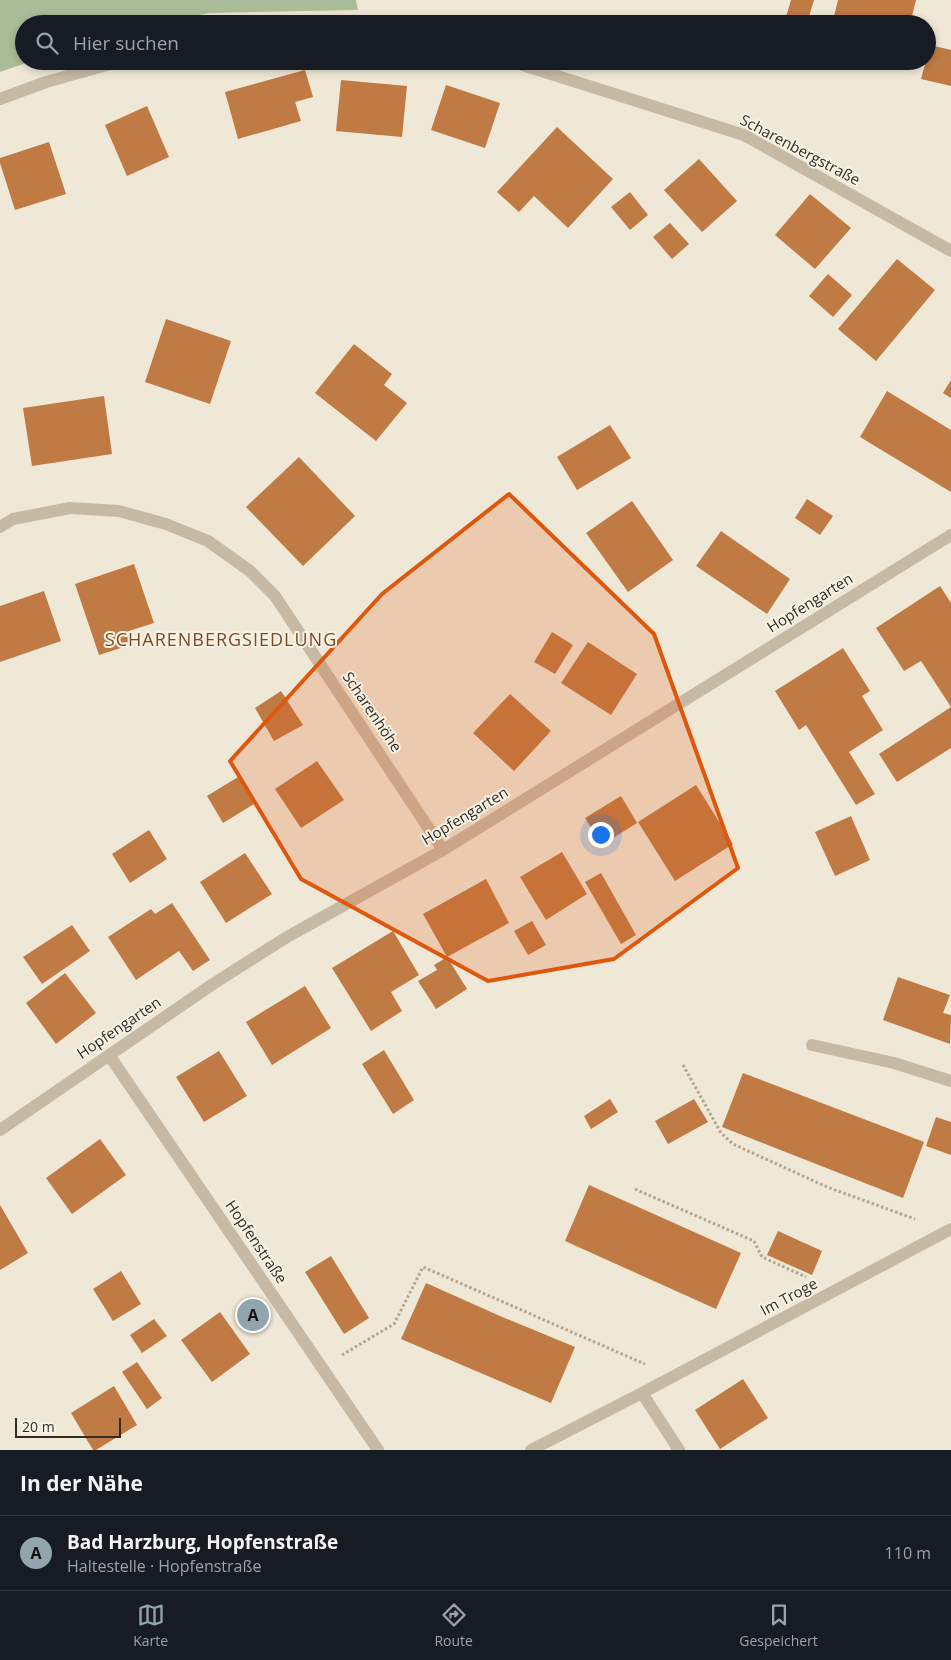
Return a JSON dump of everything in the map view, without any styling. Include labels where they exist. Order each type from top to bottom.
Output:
[{"type":"street","points":[[0,99],[46,82],[89,70]]},
{"type":"street","name":"Scharenbergstraße","points":[[538,70],[744,135],[951,251]]},
{"type":"street","name":"Scharenhöhe","points":[[0,527],[13,519],[70,508],[119,511],[166,524],[208,541],[250,572],[275,596],[443,850]]},
{"type":"street","name":"Hopfengarten","points":[[0,1130],[213,984],[287,937],[443,850],[951,535]]},
{"type":"street","points":[[812,1045],[894,1063],[951,1081]]},
{"type":"street","name":"Hopfenstraße","points":[[109,1055],[322,1367],[375,1449]]},
{"type":"street","name":"Im Troge","points":[[531,1450],[642,1394],[950,1230]]},
{"type":"street","points":[[642,1394],[679,1450]]},
{"type":"path","points":[[683,1065],[721,1133],[733,1144],[827,1187],[950,1230]]},
{"type":"path","points":[[635,1189],[754,1241],[762,1257],[836,1290]]},
{"type":"path","points":[[322,1367],[394,1324],[423,1268],[674,1376]]},
{"type":"highlighted area","points":[[509,494],[654,634],[738,868],[614,959],[488,981],[301,879],[230,761],[382,594]]},
{"type":"green space","points":[[0,0],[356,0],[358,10],[208,13],[200,15],[15,15],[15,67],[0,72]]},
{"type":"building","points":[[791,0],[814,0],[809,15],[787,15]]},
{"type":"building","points":[[838,0],[916,0],[912,15],[834,15]]},
{"type":"building","points":[[936,46],[951,50],[951,86],[921,79],[924,70],[936,70]]},
{"type":"building","points":[[305,70],[313,97],[295,102],[301,121],[238,139],[225,92]]},
{"type":"building","points":[[341,80],[407,86],[402,137],[336,131]]},
{"type":"building","points":[[446,85],[500,103],[485,148],[431,130]]},
{"type":"building","points":[[147,106],[169,157],[127,176],[105,125]]},
{"type":"building","points":[[557,127],[613,179],[568,228],[534,196],[519,212],[497,192]]},
{"type":"building","points":[[49,142],[66,194],[15,210],[0,158]]},
{"type":"building","points":[[699,159],[737,201],[702,232],[664,190]]},
{"type":"building","points":[[630,192],[648,215],[630,230],[611,207]]},
{"type":"building","points":[[810,194],[851,228],[815,269],[775,235]]},
{"type":"building","points":[[670,223],[689,244],[672,259],[653,237]]},
{"type":"building","points":[[897,259],[935,290],[876,361],[838,329]]},
{"type":"building","points":[[828,274],[852,295],[833,317],[809,296]]},
{"type":"building","points":[[166,319],[231,341],[210,404],[145,382]]},
{"type":"building","points":[[354,344],[392,374],[384,385],[407,403],[376,441],[315,393]]},
{"type":"building","points":[[951,380],[951,398],[943,393]]},
{"type":"building","points":[[887,391],[951,430],[951,492],[860,437]]},
{"type":"building","points":[[104,396],[112,454],[32,466],[23,408]]},
{"type":"building","points":[[610,425],[631,458],[577,490],[557,457]]},
{"type":"building","points":[[299,457],[355,516],[303,566],[246,507]]},
{"type":"building","points":[[807,499],[833,516],[820,535],[795,518]]},
{"type":"building","points":[[632,501],[673,560],[628,592],[586,533]]},
{"type":"building","points":[[721,531],[790,579],[767,614],[696,566]]},
{"type":"building","points":[[134,564],[154,623],[126,632],[130,645],[99,655],[75,584]]},
{"type":"building","points":[[940,586],[951,603],[951,707],[921,661],[904,671],[876,628]]},
{"type":"building","points":[[44,591],[61,641],[0,662],[0,606]]},
{"type":"building","points":[[552,632],[573,645],[555,674],[534,662]]},
{"type":"building","points":[[588,642],[637,674],[611,715],[561,683]]},
{"type":"building","points":[[843,648],[870,691],[862,696],[883,730],[849,752],[875,794],[856,805],[806,725],[799,730],[775,691]]},
{"type":"building","points":[[281,691],[303,725],[274,741],[255,708]]},
{"type":"building","points":[[510,694],[551,731],[514,771],[473,733]]},
{"type":"building","points":[[951,707],[951,748],[897,782],[879,754]]},
{"type":"building","points":[[317,761],[344,800],[301,828],[275,789]]},
{"type":"building","points":[[238,777],[254,804],[223,823],[207,796]]},
{"type":"building","points":[[696,785],[733,844],[675,881],[638,822]]},
{"type":"building","points":[[621,796],[637,823],[602,845],[585,818]]},
{"type":"building","points":[[851,816],[870,860],[835,876],[815,832]]},
{"type":"building","points":[[149,830],[167,859],[130,883],[112,854]]},
{"type":"building","points":[[562,852],[587,894],[546,920],[520,877]]},
{"type":"building","points":[[245,853],[272,894],[226,923],[200,882]]},
{"type":"building","points":[[601,873],[636,935],[621,944],[585,882]]},
{"type":"building","points":[[486,879],[509,923],[447,957],[423,914]]},
{"type":"building","points":[[172,903],[210,960],[193,971],[179,951],[136,980],[108,937],[151,909],[155,914]]},
{"type":"building","points":[[532,921],[546,945],[528,955],[514,931]]},
{"type":"building","points":[[72,925],[90,951],[42,984],[23,957]]},
{"type":"building","points":[[393,931],[419,975],[391,992],[402,1011],[371,1031],[332,968]]},
{"type":"building","points":[[447,957],[467,989],[436,1009],[418,981],[437,970],[434,965]]},
{"type":"building","points":[[65,973],[96,1013],[56,1044],[26,1003]]},
{"type":"building","points":[[898,977],[950,995],[943,1013],[951,1015],[950,1044],[883,1020]]},
{"type":"building","points":[[305,986],[331,1028],[272,1065],[246,1022]]},
{"type":"building","points":[[384,1050],[414,1100],[393,1114],[362,1064]]},
{"type":"building","points":[[219,1051],[247,1096],[204,1122],[176,1077]]},
{"type":"building","points":[[743,1073],[924,1142],[903,1198],[722,1127]]},
{"type":"building","points":[[610,1099],[618,1112],[591,1129],[584,1116]]},
{"type":"building","points":[[694,1099],[708,1122],[668,1144],[655,1121]]},
{"type":"building","points":[[936,1117],[951,1122],[951,1155],[926,1146]]},
{"type":"building","points":[[100,1139],[126,1175],[72,1214],[46,1178]]},
{"type":"building","points":[[589,1185],[741,1253],[716,1309],[565,1241]]},
{"type":"building","points":[[0,1205],[28,1253],[0,1270]]},
{"type":"building","points":[[778,1231],[822,1251],[812,1275],[767,1255]]},
{"type":"building","points":[[331,1256],[369,1318],[344,1334],[305,1272]]},
{"type":"building","points":[[121,1271],[141,1304],[113,1321],[93,1289]]},
{"type":"building","points":[[426,1283],[575,1347],[551,1403],[401,1339]]},
{"type":"building","points":[[220,1312],[250,1354],[212,1382],[181,1340]]},
{"type":"building","points":[[154,1319],[167,1336],[142,1353],[130,1335]]},
{"type":"building","points":[[137,1362],[162,1398],[147,1409],[122,1372]]},
{"type":"building","points":[[743,1379],[768,1418],[720,1449],[695,1410]]},
{"type":"building","points":[[114,1386],[137,1425],[93,1450],[71,1413]]},
{"type":"place","name":"Bad Harzburg, Hopfenstraße","points":[[253,1315]]},
{"type":"district","name":"SCHARENBERGSIEDLUNG","points":[[221,640]]}]
